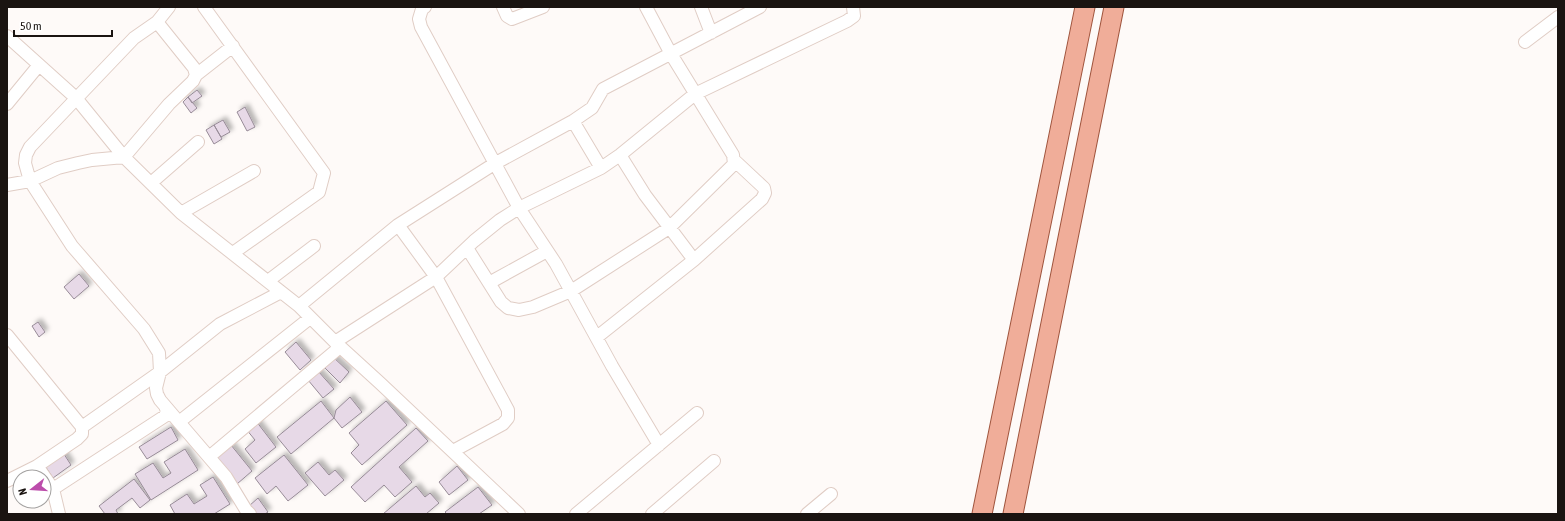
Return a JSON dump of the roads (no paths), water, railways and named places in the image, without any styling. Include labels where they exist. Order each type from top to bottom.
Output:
[{"type":"main road","points":[[982,514],[1084,7]]},
{"type":"main road","points":[[1013,514],[1114,7]]},
{"type":"street","points":[[169,7],[157,22],[134,38],[30,147],[26,155],[25,163],[30,180],[72,246],[148,335],[159,353],[160,372],[156,388],[157,394],[226,477],[245,513]]},
{"type":"street","points":[[204,7],[324,173],[319,192],[232,253]]},
{"type":"street","points":[[425,7],[422,9],[419,19],[421,27],[494,164],[519,208],[548,251],[612,366],[659,445]]},
{"type":"street","points":[[503,7],[507,16],[512,19],[543,7]]},
{"type":"street","points":[[467,248],[501,302],[508,308],[519,310],[533,307],[571,291],[669,228],[734,164],[733,155],[671,54],[646,7]]},
{"type":"street","points":[[701,7],[711,33]]},
{"type":"street","points":[[299,306],[398,225],[494,164],[573,121],[592,108],[603,89],[760,7]]},
{"type":"street","points":[[208,457],[337,345],[436,277],[500,220],[519,208],[601,168],[620,155],[695,94],[847,21],[854,16],[853,7]]},
{"type":"street","points":[[1525,42],[1558,17]]},
{"type":"street","points":[[157,22],[194,68],[196,75]]},
{"type":"street","points":[[7,36],[76,98],[124,157],[181,213],[299,306],[337,345],[453,451],[519,514]]},
{"type":"street","points":[[7,185],[30,180],[58,168],[78,163],[124,157],[169,104],[193,81],[196,75],[233,46]]},
{"type":"street","points":[[7,104],[39,65]]},
{"type":"street","points":[[573,121],[601,168]]},
{"type":"street","points":[[151,183],[198,142]]},
{"type":"street","points":[[620,155],[644,195],[694,260]]},
{"type":"street","points":[[597,337],[694,260],[762,199],[765,193],[764,188],[734,160]]},
{"type":"street","points":[[181,213],[254,171]]},
{"type":"street","points":[[232,253],[325,190]]},
{"type":"street","points":[[398,225],[436,277],[508,410],[508,418],[503,424],[453,451]]},
{"type":"street","points":[[268,281],[314,246]]},
{"type":"street","points":[[489,283],[548,251]]},
{"type":"street","points":[[82,427],[160,372],[220,324],[281,292]]},
{"type":"street","points":[[180,422],[310,318]]},
{"type":"street","points":[[7,335],[82,427],[82,434],[77,439],[37,466],[7,481]]},
{"type":"street","points":[[53,489],[166,416],[166,406]]},
{"type":"street","points":[[576,514],[697,413]]},
{"type":"street","points":[[652,514],[714,461]]},
{"type":"street","points":[[37,466],[53,489],[59,514]]},
{"type":"street","points":[[807,514],[831,494]]}]
